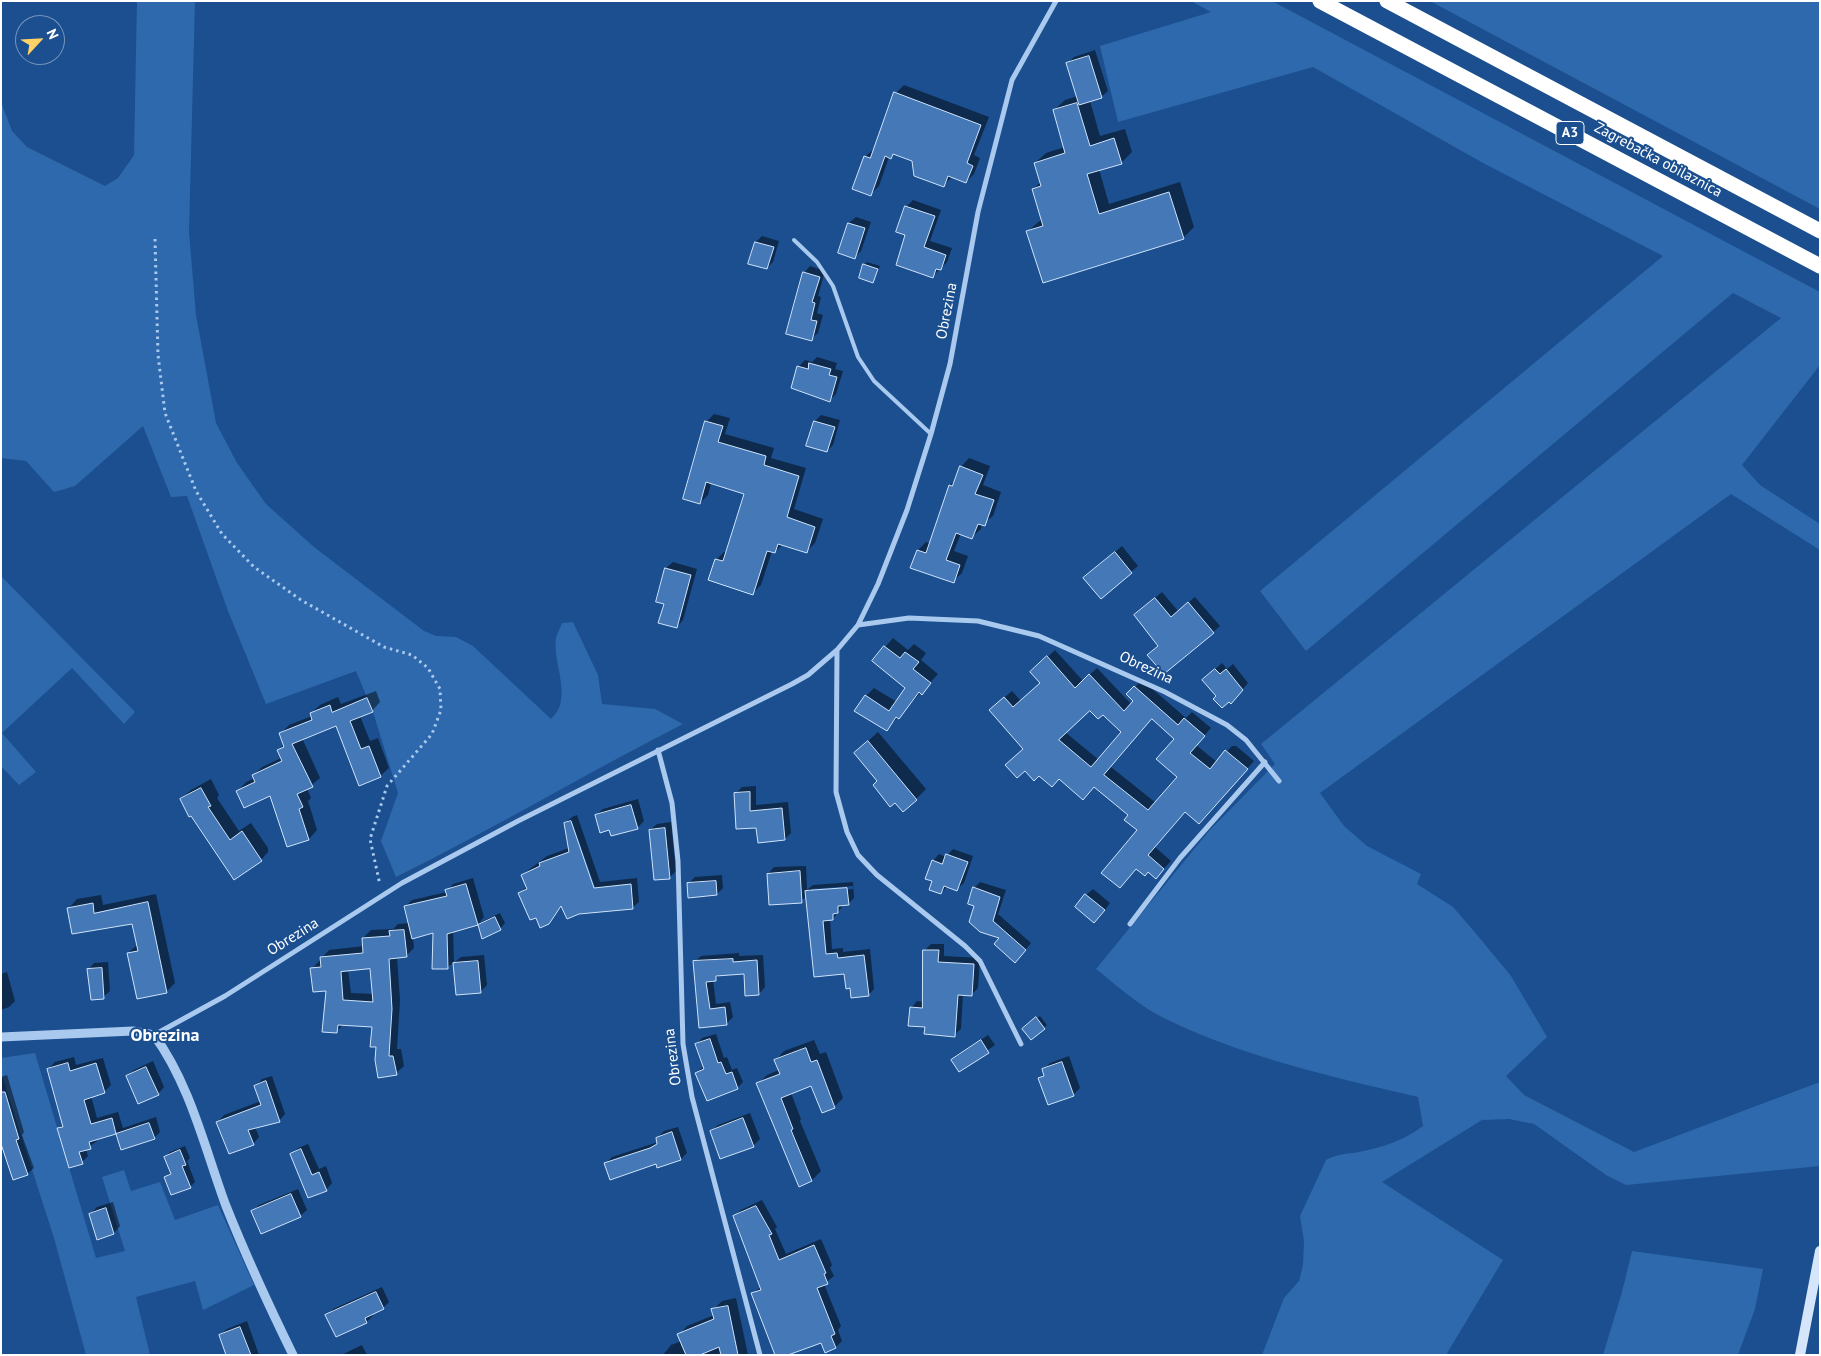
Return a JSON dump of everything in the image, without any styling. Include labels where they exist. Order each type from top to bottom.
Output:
[{"type":"highway","name":"Zagrebačka obilaznica","points":[[1320,1],[1820,266]]},
{"type":"highway","name":"Zagrebačka obilaznica","points":[[1387,1],[1820,231]]},
{"type":"main road","points":[[1800,1355],[1820,1250]]},
{"type":"street","name":"Obrezina","points":[[154,1035],[225,996],[402,883],[518,821],[792,684],[808,675],[837,650],[858,625],[885,566],[907,510],[931,434],[950,364],[978,212],[1012,80],[1056,1]]},
{"type":"street","name":"Obrezina","points":[[858,625],[909,618],[968,621],[1039,636],[1157,688],[1227,725],[1246,740],[1279,780]]},
{"type":"street","points":[[837,650],[836,792],[847,832],[858,855],[876,875],[965,946],[980,961],[1021,1044]]},
{"type":"street","name":"Obrezina","points":[[658,750],[672,803],[675,832],[683,1044],[692,1097],[742,1294],[760,1355]]},
{"type":"street","points":[[1130,924],[1180,858],[1265,762]]},
{"type":"street","points":[[1,1037],[133,1031],[154,1035],[172,1063],[227,1208],[293,1355]]},
{"type":"lane","points":[[794,240],[817,262],[833,286],[858,357],[874,381],[931,434]]},
{"type":"path","points":[[155,239],[158,355],[165,413],[196,491],[222,534],[254,567],[301,600],[384,647],[412,655],[428,668],[440,690],[441,710],[432,734],[387,786],[370,840],[382,896]]},
{"type":"shaded area","points":[[137,1],[195,1],[189,232],[196,315],[216,423],[237,463],[266,504],[314,547],[424,631],[436,636],[456,637],[473,646],[551,719],[558,711],[562,691],[556,638],[562,623],[573,622],[598,675],[602,704],[655,709],[683,724],[396,877],[381,841],[398,793],[373,712],[356,671],[266,704],[228,611],[187,496],[171,497],[143,426],[75,486],[54,492],[26,461],[1,458],[1,102],[12,131],[27,147],[105,186],[118,178],[134,155]]},
{"type":"shaded area","points":[[1191,1],[1272,1],[1820,292],[1820,365],[1742,465],[1760,485],[1820,524],[1820,550],[1731,494],[1320,793],[1344,826],[1367,846],[1421,874],[1417,884],[1453,907],[1511,976],[1547,1037],[1506,1076],[1524,1095],[1634,1152],[1820,1082],[1820,1166],[1626,1185],[1606,1175],[1534,1124],[1509,1119],[1482,1120],[1382,1182],[1503,1260],[1446,1355],[1262,1355],[1284,1298],[1299,1281],[1303,1265],[1304,1241],[1300,1216],[1326,1160],[1338,1155],[1385,1146],[1400,1140],[1423,1126],[1418,1097],[1291,1065],[1228,1045],[1149,1010],[1096,969],[1209,831],[1275,764],[1261,744],[1781,318],[1733,293],[1306,651],[1260,591],[1663,256],[1483,163],[1313,67],[1118,122],[1100,46],[1211,12]]},
{"type":"shaded area","points":[[1430,1],[1820,1],[1820,209]]},
{"type":"shaded area","points":[[1,576],[135,712],[124,724],[72,668],[2,733],[36,772],[19,785],[1,766]]},
{"type":"shaded area","points":[[35,1053],[96,1258],[125,1251],[102,1177],[124,1170],[131,1191],[160,1182],[175,1220],[218,1205],[254,1285],[203,1310],[195,1281],[136,1297],[150,1355],[86,1355],[54,1238],[1,1073],[1,1058]]},
{"type":"shaded area","points":[[1632,1251],[1763,1269],[1755,1309],[1738,1355],[1603,1355]]},
{"type":"building","points":[[1089,56],[1102,98],[1079,105],[1066,63]]},
{"type":"building","points":[[894,92],[981,125],[967,163],[973,166],[966,183],[948,176],[944,187],[914,176],[912,161],[893,154],[891,159],[885,156],[871,196],[852,189],[864,156],[870,158]]},
{"type":"building","points":[[1077,103],[1090,146],[1114,138],[1122,164],[1087,174],[1099,214],[1169,192],[1184,239],[1043,283],[1026,231],[1043,226],[1032,189],[1041,186],[1034,163],[1065,153],[1053,110]]},
{"type":"building","points":[[905,206],[935,216],[924,247],[946,255],[941,270],[936,269],[933,278],[896,265],[905,235],[896,232]]},
{"type":"building","points":[[848,223],[865,228],[855,259],[838,253]]},
{"type":"building","points":[[755,242],[774,247],[767,269],[748,264]]},
{"type":"building","points":[[863,264],[878,269],[873,283],[859,278]]},
{"type":"building","points":[[803,272],[820,277],[812,302],[815,303],[811,320],[817,321],[812,341],[786,334]]},
{"type":"building","points":[[809,363],[831,369],[829,375],[837,377],[830,402],[791,388],[797,366],[808,369]]},
{"type":"building","points":[[705,421],[723,426],[718,442],[766,456],[764,465],[799,476],[787,517],[815,527],[807,553],[778,544],[775,553],[767,551],[753,595],[708,580],[715,559],[723,561],[744,494],[706,482],[700,504],[683,499]]},
{"type":"building","points":[[814,421],[835,427],[827,452],[806,446]]},
{"type":"building","points":[[960,466],[983,475],[975,494],[994,500],[985,526],[978,524],[972,539],[956,533],[946,560],[960,565],[954,583],[910,568],[917,550],[926,553],[949,485],[952,486]]},
{"type":"building","points":[[1115,552],[1132,573],[1101,599],[1083,578]]},
{"type":"building","points":[[665,568],[691,575],[677,628],[658,623],[664,604],[656,602]]},
{"type":"building","points":[[1155,598],[1171,617],[1188,602],[1214,633],[1164,674],[1147,655],[1158,646],[1134,615]]},
{"type":"building","points":[[884,646],[900,658],[905,652],[919,662],[913,669],[931,683],[922,695],[919,692],[899,719],[896,717],[887,731],[854,711],[865,695],[889,711],[905,688],[872,661]]},
{"type":"building","points":[[1047,656],[1075,688],[1089,674],[1124,711],[1133,701],[1126,694],[1134,686],[1178,725],[1184,718],[1205,736],[1190,753],[1210,769],[1225,750],[1248,769],[1199,824],[1185,812],[1148,855],[1164,869],[1156,879],[1148,872],[1145,876],[1136,869],[1120,888],[1101,873],[1137,830],[1124,820],[1128,815],[1094,787],[1083,800],[1059,779],[1052,787],[1039,776],[1034,781],[1025,771],[1017,778],[1005,765],[1023,749],[989,710],[1004,697],[1013,707],[1040,683],[1030,672]],"holes":[[[1090,711],[1098,719],[1103,715],[1121,732],[1091,767],[1059,740]],[[1152,719],[1174,739],[1156,759],[1177,777],[1148,810],[1104,775]]]},
{"type":"building","points":[[1215,669],[1220,674],[1226,669],[1243,690],[1231,704],[1229,702],[1222,708],[1213,699],[1216,696],[1202,680]]},
{"type":"building","points":[[367,698],[373,712],[350,721],[361,749],[369,746],[381,777],[359,786],[336,726],[292,744],[313,787],[297,794],[303,807],[299,809],[309,840],[287,847],[270,796],[244,808],[236,791],[255,782],[252,775],[282,761],[277,750],[284,747],[279,733],[312,720],[310,713],[330,705],[332,712]]},
{"type":"building","points":[[868,741],[917,800],[903,812],[895,803],[890,807],[873,785],[877,781],[854,753]]},
{"type":"building","points":[[201,788],[211,806],[208,807],[230,840],[242,831],[262,861],[234,880],[191,816],[189,817],[180,799]]},
{"type":"building","points":[[750,792],[750,811],[782,808],[785,840],[758,843],[756,828],[736,829],[734,793]]},
{"type":"building","points":[[631,805],[638,829],[611,836],[609,830],[600,833],[595,815]]},
{"type":"building","points":[[571,821],[594,888],[631,884],[633,909],[579,914],[567,919],[561,906],[549,924],[540,928],[536,918],[530,920],[518,893],[527,889],[521,875],[540,866],[539,863],[569,852],[564,823]]},
{"type":"building","points":[[665,828],[670,879],[654,880],[649,830]]},
{"type":"building","points":[[946,854],[968,862],[957,891],[944,886],[941,894],[929,890],[932,881],[925,879],[932,860],[942,864]]},
{"type":"building","points":[[800,871],[802,903],[769,905],[767,874]]},
{"type":"building","points":[[716,881],[717,895],[688,898],[687,883]]},
{"type":"building","points":[[466,884],[478,925],[447,934],[448,969],[432,969],[433,933],[412,939],[404,906],[447,896],[445,890]]},
{"type":"building","points":[[973,887],[1000,897],[993,921],[1026,950],[1015,963],[994,944],[999,938],[980,932],[969,922],[974,906],[968,904]]},
{"type":"building","points":[[847,888],[849,905],[838,906],[838,913],[833,914],[833,920],[823,921],[826,954],[837,953],[838,958],[864,955],[869,996],[851,998],[850,988],[846,989],[844,974],[814,977],[805,891]]},
{"type":"building","points":[[1085,894],[1105,910],[1094,923],[1075,907]]},
{"type":"building","points":[[148,902],[167,993],[137,999],[127,953],[138,951],[132,924],[72,934],[67,908],[93,903],[94,913]]},
{"type":"building","points":[[495,917],[501,930],[482,939],[478,925]]},
{"type":"building","points":[[404,930],[407,957],[389,959],[392,1009],[389,1056],[393,1056],[397,1075],[378,1078],[375,1060],[376,1047],[370,1047],[372,1027],[338,1025],[337,1033],[322,1032],[326,991],[313,992],[310,968],[321,967],[320,957],[363,953],[362,938],[390,936],[389,931]],"holes":[[[370,969],[373,1002],[343,1000],[341,972]]]},
{"type":"building","points":[[923,950],[939,950],[938,962],[974,964],[972,996],[958,995],[955,1037],[924,1034],[925,1027],[908,1026],[910,1007],[922,1008]]},
{"type":"building","points":[[733,959],[733,962],[757,960],[759,995],[745,996],[744,974],[716,976],[716,981],[706,982],[710,1009],[725,1007],[727,1025],[699,1028],[693,961]]},
{"type":"building","points":[[478,961],[481,993],[456,995],[453,963]]},
{"type":"building","points":[[102,968],[104,999],[91,1000],[87,969]]},
{"type":"building","points":[[1036,1017],[1045,1029],[1031,1040],[1022,1029]]},
{"type":"building","points":[[710,1039],[718,1063],[721,1062],[726,1074],[732,1072],[738,1089],[707,1101],[695,1073],[704,1069],[695,1044]]},
{"type":"building","points":[[981,1040],[989,1053],[959,1072],[951,1060]]},
{"type":"building","points":[[806,1048],[811,1062],[817,1060],[835,1108],[822,1113],[811,1086],[781,1098],[793,1129],[791,1130],[812,1181],[799,1187],[756,1083],[780,1074],[774,1060]]},
{"type":"building","points":[[1062,1062],[1074,1096],[1048,1105],[1038,1078],[1044,1076],[1042,1069]]},
{"type":"building","points":[[68,1063],[70,1071],[96,1063],[105,1093],[84,1100],[91,1124],[112,1118],[116,1134],[89,1142],[91,1149],[79,1152],[83,1164],[69,1168],[57,1128],[63,1127],[47,1069]]},
{"type":"building","points":[[146,1067],[159,1095],[138,1104],[126,1076]]},
{"type":"building","points":[[266,1081],[280,1122],[248,1130],[254,1145],[229,1154],[216,1122],[261,1105],[254,1086]]},
{"type":"building","points":[[1,1092],[5,1092],[19,1139],[16,1140],[28,1175],[13,1180],[1,1144]]},
{"type":"building","points":[[743,1118],[754,1147],[720,1159],[710,1131]]},
{"type":"building","points":[[149,1123],[155,1139],[121,1150],[116,1134]]},
{"type":"building","points":[[672,1132],[681,1160],[657,1168],[656,1164],[610,1180],[604,1163],[650,1148],[657,1144],[656,1138]]},
{"type":"building","points":[[301,1149],[312,1175],[319,1172],[327,1191],[308,1198],[290,1154]]},
{"type":"building","points":[[180,1150],[186,1165],[182,1166],[191,1188],[171,1195],[164,1177],[171,1174],[164,1157]]},
{"type":"building","points":[[291,1194],[301,1217],[261,1234],[251,1211]]},
{"type":"building","points":[[756,1206],[772,1234],[769,1235],[779,1260],[814,1245],[826,1273],[824,1274],[828,1284],[817,1288],[835,1334],[831,1336],[836,1348],[825,1353],[821,1343],[788,1355],[775,1355],[751,1293],[761,1290],[733,1216]]},
{"type":"building","points":[[106,1208],[114,1234],[97,1240],[89,1214]]},
{"type":"building","points":[[376,1292],[384,1309],[365,1318],[367,1323],[336,1337],[325,1315]]},
{"type":"building","points":[[728,1306],[738,1355],[721,1355],[719,1347],[700,1355],[686,1355],[677,1334],[714,1319],[711,1309]]},
{"type":"building","points":[[240,1327],[251,1355],[226,1355],[219,1335]]},
{"type":"district","name":"Obrezina","points":[[165,1036]]}]
